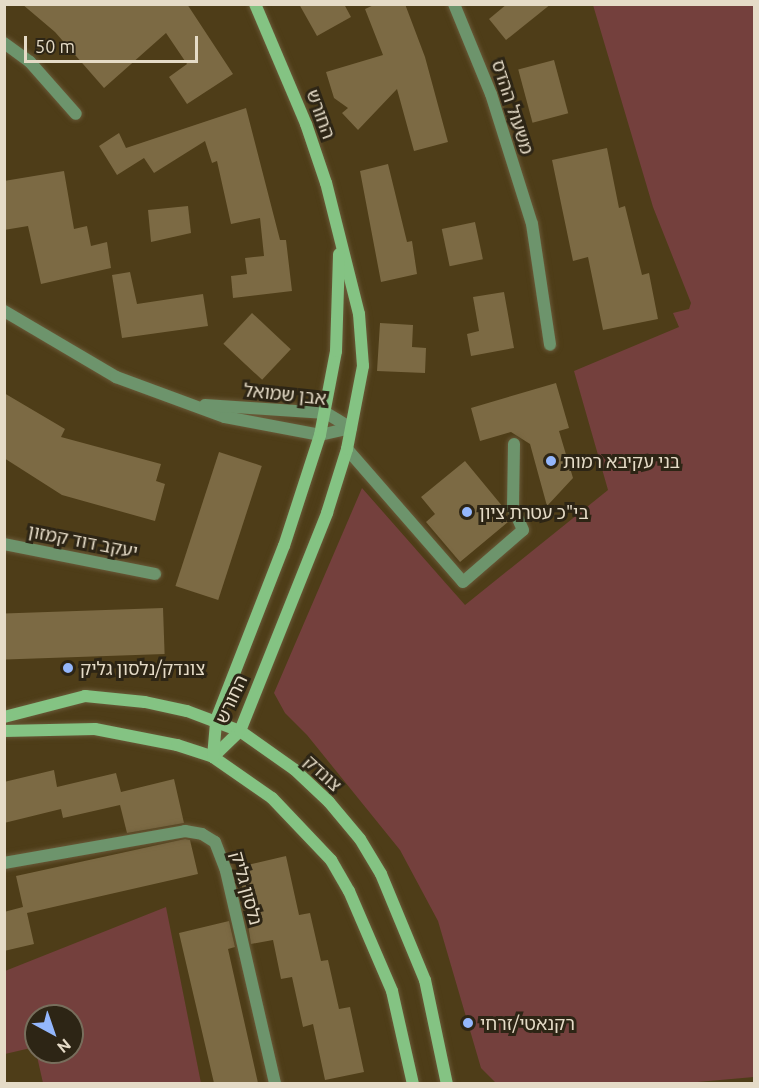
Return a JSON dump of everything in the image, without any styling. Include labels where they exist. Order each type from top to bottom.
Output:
[{"type":"street","name":"החורש","points":[[213,757],[240,731],[327,513],[347,449],[363,342],[326,183],[306,124],[255,4]]},
{"type":"street","name":"משעול ההדס","points":[[454,4],[491,94],[532,225],[550,345]]},
{"type":"street","points":[[4,44],[30,62],[76,114]]},
{"type":"street","name":"החורש","points":[[213,757],[216,720],[284,546],[326,413],[338,325],[339,241]]},
{"type":"street","name":"אבן שמואל","points":[[4,311],[106,372],[183,402],[254,424],[320,435],[351,428]]},
{"type":"street","name":"אבן שמואל","points":[[183,402],[326,413],[351,428]]},
{"type":"street","points":[[347,449],[462,582],[523,530],[513,508],[514,444]]},
{"type":"street","name":"יעקב דוד קמזון","points":[[4,544],[155,574]]},
{"type":"street","name":"צונדק","points":[[4,717],[46,703],[112,696],[216,720],[240,731],[295,770],[329,802],[376,865],[425,980],[447,1083]]},
{"type":"street","points":[[4,731],[95,729],[177,745],[213,757],[272,798],[331,860],[364,922],[392,992],[413,1083]]},
{"type":"street","name":"נלסון גליק","points":[[4,863],[185,831],[202,834],[215,842],[226,871],[275,1083]]},
{"type":"shaded area","points":[[593,5],[754,5],[754,1077],[675,1084],[496,1083],[481,1068],[438,921],[400,850],[307,735],[285,713],[274,693],[362,488],[465,605],[608,490],[574,371],[679,327],[673,313],[689,309],[691,303],[653,207]]},
{"type":"shaded area","points":[[166,907],[201,1083],[43,1083],[39,1064],[84,1064],[84,1004],[24,1004],[24,1050],[5,1054],[5,971]]},
{"type":"building","points":[[22,4],[187,4],[233,74],[187,104],[169,77],[187,64],[166,33],[104,88],[55,32]]},
{"type":"building","points":[[299,4],[344,4],[351,17],[317,36]]},
{"type":"building","points":[[376,4],[405,4],[425,57],[448,142],[414,151],[397,89],[358,130],[342,113],[348,108],[334,98],[326,72],[383,55],[365,9]]},
{"type":"building","points":[[507,4],[551,4],[506,40],[489,19]]},
{"type":"building","points":[[554,60],[568,113],[532,123],[518,70]]},
{"type":"building","points":[[246,108],[280,240],[286,240],[292,291],[233,298],[231,276],[247,274],[245,258],[264,256],[260,218],[231,224],[217,161],[212,163],[205,141],[154,173],[144,158],[117,175],[99,146],[119,133],[126,148]]},
{"type":"building","points":[[607,148],[619,208],[625,206],[642,275],[649,273],[658,319],[603,330],[588,257],[573,261],[552,160]]},
{"type":"building","points":[[388,164],[407,242],[412,241],[417,274],[381,282],[360,171]]},
{"type":"building","points":[[64,171],[74,229],[87,226],[91,246],[107,242],[111,268],[41,284],[28,226],[4,230],[4,181]]},
{"type":"building","points":[[188,206],[191,233],[151,242],[148,210]]},
{"type":"building","points":[[475,222],[483,259],[450,266],[442,229]]},
{"type":"building","points":[[130,272],[137,304],[203,294],[208,326],[122,338],[112,275]]},
{"type":"building","points":[[504,292],[514,348],[471,356],[467,334],[479,331],[473,297]]},
{"type":"building","points":[[252,313],[291,349],[262,380],[223,344]]},
{"type":"building","points":[[380,323],[413,325],[412,347],[426,348],[425,373],[377,371]]},
{"type":"building","name":"בני עקיבא רמות","points":[[556,383],[569,428],[559,431],[573,478],[547,506],[530,444],[511,432],[480,441],[471,408]]},
{"type":"building","points":[[4,393],[65,429],[61,437],[161,464],[156,481],[165,484],[155,521],[62,495],[4,458]]},
{"type":"building","points":[[219,452],[262,466],[218,600],[175,586]]},
{"type":"building","name":"בי\"כ עטרת ציון","points":[[465,461],[503,507],[498,511],[508,522],[460,562],[426,522],[435,514],[421,497]]},
{"type":"building","points":[[163,608],[165,654],[6,660],[4,614]]},
{"type":"building","points":[[54,770],[57,787],[116,773],[121,792],[174,779],[184,823],[127,833],[120,805],[63,818],[61,809],[4,823],[4,782]]},
{"type":"building","points":[[185,839],[190,840],[198,874],[27,913],[34,944],[4,951],[4,912],[23,907],[16,876]]},
{"type":"building","points":[[286,856],[299,915],[310,913],[321,961],[328,960],[339,1009],[350,1007],[364,1072],[325,1080],[313,1024],[303,1027],[292,977],[281,979],[273,940],[251,944],[239,867]]},
{"type":"building","points":[[229,921],[235,947],[228,949],[258,1083],[214,1083],[179,933]]},
{"type":"place","name":"בני עקיבא רמות","points":[[551,461]]},
{"type":"place","name":"בי\"כ עטרת ציון","points":[[467,512]]},
{"type":"place","name":"צונדק/נלסון גליק","points":[[68,668]]},
{"type":"place","name":"רקנאטי/זרחי","points":[[468,1023]]}]
